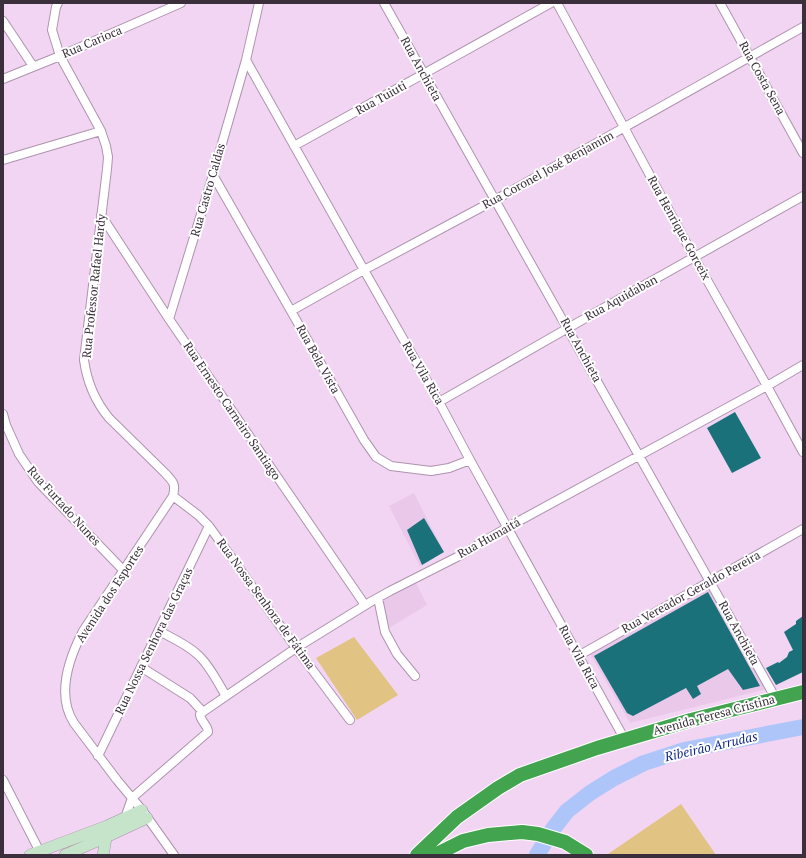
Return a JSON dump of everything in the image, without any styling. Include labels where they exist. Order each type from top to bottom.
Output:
[{"type":"highway","name":"Avenida Teresa Cristina","points":[[417,855],[457,817],[498,788],[520,775],[573,756],[691,720],[803,692]]},
{"type":"highway","points":[[435,855],[463,841],[488,835],[522,832],[538,834],[565,842],[586,855]]},
{"type":"street","name":"Rua Professor Rafael Hardy","points":[[58,3],[54,13],[52,30],[60,56],[101,131],[108,157],[84,360],[86,371],[92,390],[101,409],[172,482],[175,488],[173,496]]},
{"type":"street","name":"Rua Carioca","points":[[3,79],[60,56],[181,3]]},
{"type":"street","points":[[246,60],[259,3]]},
{"type":"street","name":"Rua Anchieta","points":[[384,3],[776,699]]},
{"type":"street","name":"Rua Tuiuti","points":[[294,146],[551,3]]},
{"type":"street","name":"Rua Henrique Gorceix","points":[[557,3],[694,257],[768,386],[803,452]]},
{"type":"street","name":"Rua Costa Sena","points":[[720,3],[803,153]]},
{"type":"street","points":[[3,22],[33,66]]},
{"type":"street","name":"Rua Coronel José Benjamim","points":[[291,311],[495,200],[803,27]]},
{"type":"street","name":"Rua Vila Rica","points":[[246,60],[440,402],[470,460],[625,740]]},
{"type":"street","name":"Rua Castro Caldas","points":[[169,319],[246,60]]},
{"type":"street","points":[[3,160],[101,131]]},
{"type":"street","name":"Rua Bela Vista","points":[[213,175],[364,440],[376,457],[391,466],[430,471],[449,468],[470,460]]},
{"type":"street","name":"Rua Aquidaban","points":[[440,402],[803,196]]},
{"type":"street","name":"Rua Ernesto Carneiro Santiago","points":[[101,216],[169,319],[365,605]]},
{"type":"street","name":"Rua Humaitá","points":[[203,712],[296,648],[365,605],[461,555],[768,386],[803,365]]},
{"type":"street","name":"Rua Furtado Nunes","points":[[3,414],[6,425],[19,454],[38,482],[124,572]]},
{"type":"street","name":"Rua Nossa Senhora de Fátima","points":[[173,496],[198,515],[209,526],[296,648],[350,720]]},
{"type":"street","name":"Avenida dos Esportes","points":[[173,496],[81,635],[72,654],[68,668],[65,698],[74,723],[174,855]]},
{"type":"street","name":"Rua Nossa Senhora das Graças","points":[[98,756],[209,526]]},
{"type":"street","name":"Rua Vereador Geraldo Pereira","points":[[578,656],[803,529]]},
{"type":"street","points":[[378,598],[386,632],[397,654],[415,676]]},
{"type":"street","points":[[159,631],[190,649],[204,660],[226,696]]},
{"type":"street","points":[[125,818],[132,798],[208,732],[200,715],[203,712],[190,698],[141,667]]},
{"type":"street","points":[[3,780],[35,853],[107,832],[125,818],[144,814]]},
{"type":"street","points":[[65,855],[144,814]]},
{"type":"street","points":[[103,855],[107,832]]},
{"type":"shaded area","points":[[414,493],[444,552],[420,566],[389,506]]},
{"type":"shaded area","points":[[415,581],[427,605],[389,628],[382,599]]},
{"type":"shaded area","points":[[707,586],[771,688],[630,723],[589,652]]},
{"type":"shaded area","points":[[354,637],[398,695],[357,720],[316,658]]},
{"type":"shaded area","points":[[681,804],[716,855],[608,854]]},
{"type":"building","points":[[735,412],[761,458],[732,473],[707,428]]},
{"type":"building","points":[[424,518],[444,552],[422,565],[407,530]]},
{"type":"building","points":[[708,592],[760,686],[743,690],[728,669],[697,686],[701,694],[693,699],[686,688],[633,716],[627,713],[594,656]]},
{"type":"building","points":[[803,616],[803,672],[776,685],[766,668],[778,662],[779,663],[787,657],[789,652],[793,650],[784,632],[796,624],[796,621]]},
{"type":"waterway","name":"Ribeirão Arrudas","points":[[537,855],[553,829],[567,811],[590,793],[614,778],[644,763],[684,750],[803,727]]}]
